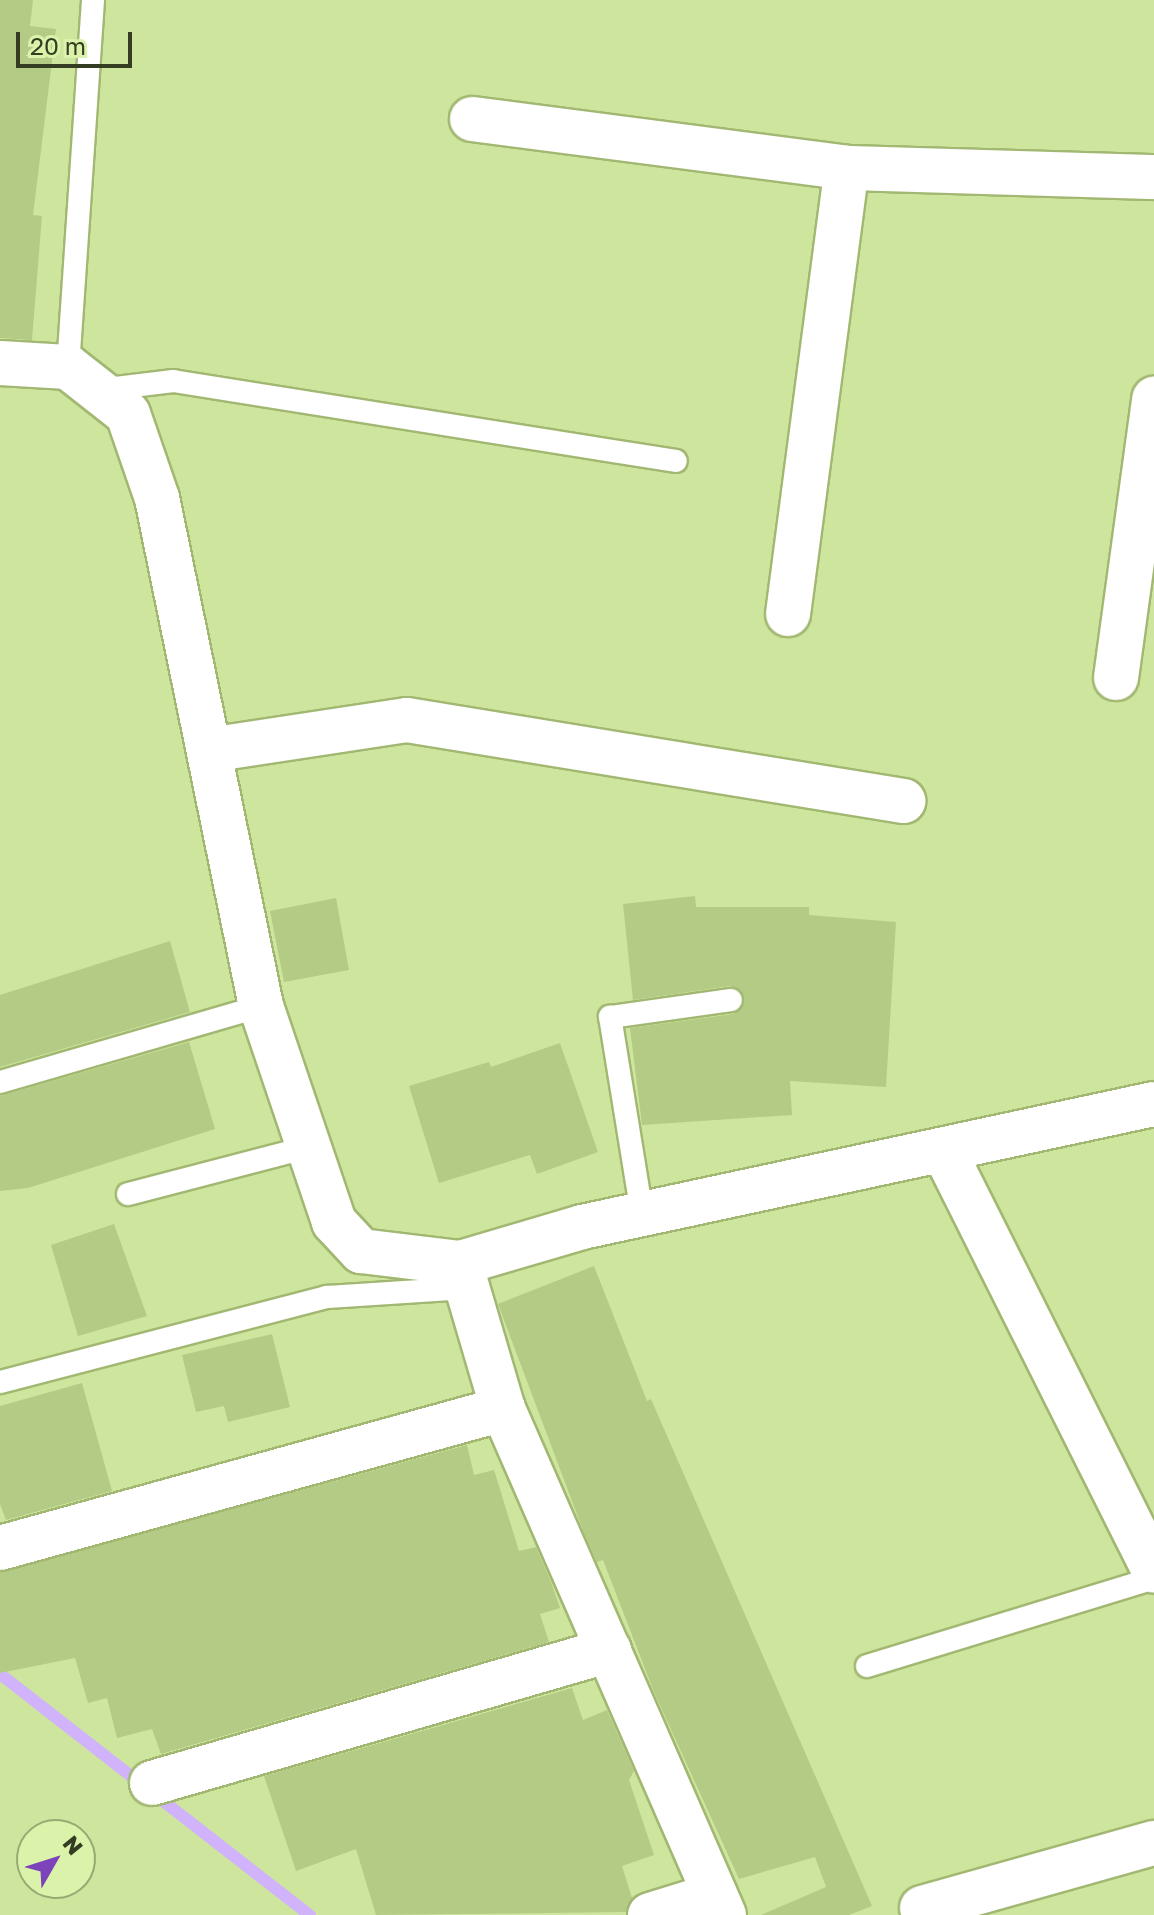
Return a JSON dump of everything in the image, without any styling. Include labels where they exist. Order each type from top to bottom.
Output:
[{"type":"street","points":[[472,119],[847,168],[1154,177]]},
{"type":"street","points":[[788,614],[847,168]]},
{"type":"street","points":[[0,363],[82,379],[128,414],[157,498],[261,1006],[334,1222],[361,1251],[463,1276],[642,1214],[1150,1113]]},
{"type":"street","points":[[1116,678],[1154,399]]},
{"type":"street","points":[[209,750],[407,720],[903,801]]},
{"type":"street","points":[[945,1153],[1154,1571]]},
{"type":"street","points":[[463,1276],[503,1409],[720,1905],[650,1915]]},
{"type":"street","points":[[0,1548],[503,1409]]},
{"type":"street","points":[[152,1783],[609,1650]]},
{"type":"street","points":[[922,1908],[1154,1843]]},
{"type":"lane","points":[[93,0],[82,379],[173,381],[676,461]]},
{"type":"lane","points":[[642,1214],[610,1017],[731,1000]]},
{"type":"lane","points":[[0,1082],[261,1006]]},
{"type":"lane","points":[[128,1194],[309,1147]]},
{"type":"lane","points":[[0,1382],[327,1297],[463,1276]]},
{"type":"lane","points":[[867,1666],[1154,1578]]},
{"type":"building","points":[[0,0],[33,0],[30,26],[56,29],[33,215],[42,216],[32,340],[0,338]]},
{"type":"building","points":[[695,896],[696,907],[809,907],[809,915],[896,922],[886,1087],[790,1081],[792,1115],[642,1125],[630,1028],[733,1014],[744,1004],[741,991],[730,986],[633,1000],[623,904]]},
{"type":"building","points":[[336,898],[349,970],[284,982],[270,911]]},
{"type":"building","points":[[170,941],[190,1012],[0,1067],[0,995]]},
{"type":"building","points":[[189,1042],[215,1129],[28,1188],[0,1191],[0,1096]]},
{"type":"building","points":[[560,1043],[598,1152],[537,1174],[530,1155],[439,1183],[409,1086],[489,1062],[491,1067]]},
{"type":"building","points":[[114,1224],[147,1316],[78,1336],[51,1245]]},
{"type":"building","points":[[594,1266],[647,1401],[651,1399],[872,1906],[849,1915],[761,1915],[826,1887],[815,1857],[739,1879],[654,1692],[603,1560],[597,1562],[584,1533],[498,1304]]},
{"type":"building","points":[[272,1334],[290,1407],[228,1422],[224,1406],[196,1412],[182,1355]]},
{"type":"building","points":[[82,1383],[112,1491],[6,1520],[0,1504],[0,1406]]},
{"type":"building","points":[[467,1445],[474,1475],[494,1470],[519,1551],[536,1547],[551,1582],[560,1608],[540,1614],[549,1642],[161,1754],[152,1729],[117,1738],[107,1698],[88,1703],[75,1658],[0,1673],[0,1572]]},
{"type":"building","points":[[572,1688],[583,1720],[607,1710],[634,1771],[629,1780],[654,1855],[622,1866],[632,1898],[626,1912],[376,1915],[356,1849],[296,1871],[264,1776]]},
{"type":"waterway","points":[[0,1674],[310,1915]]}]
